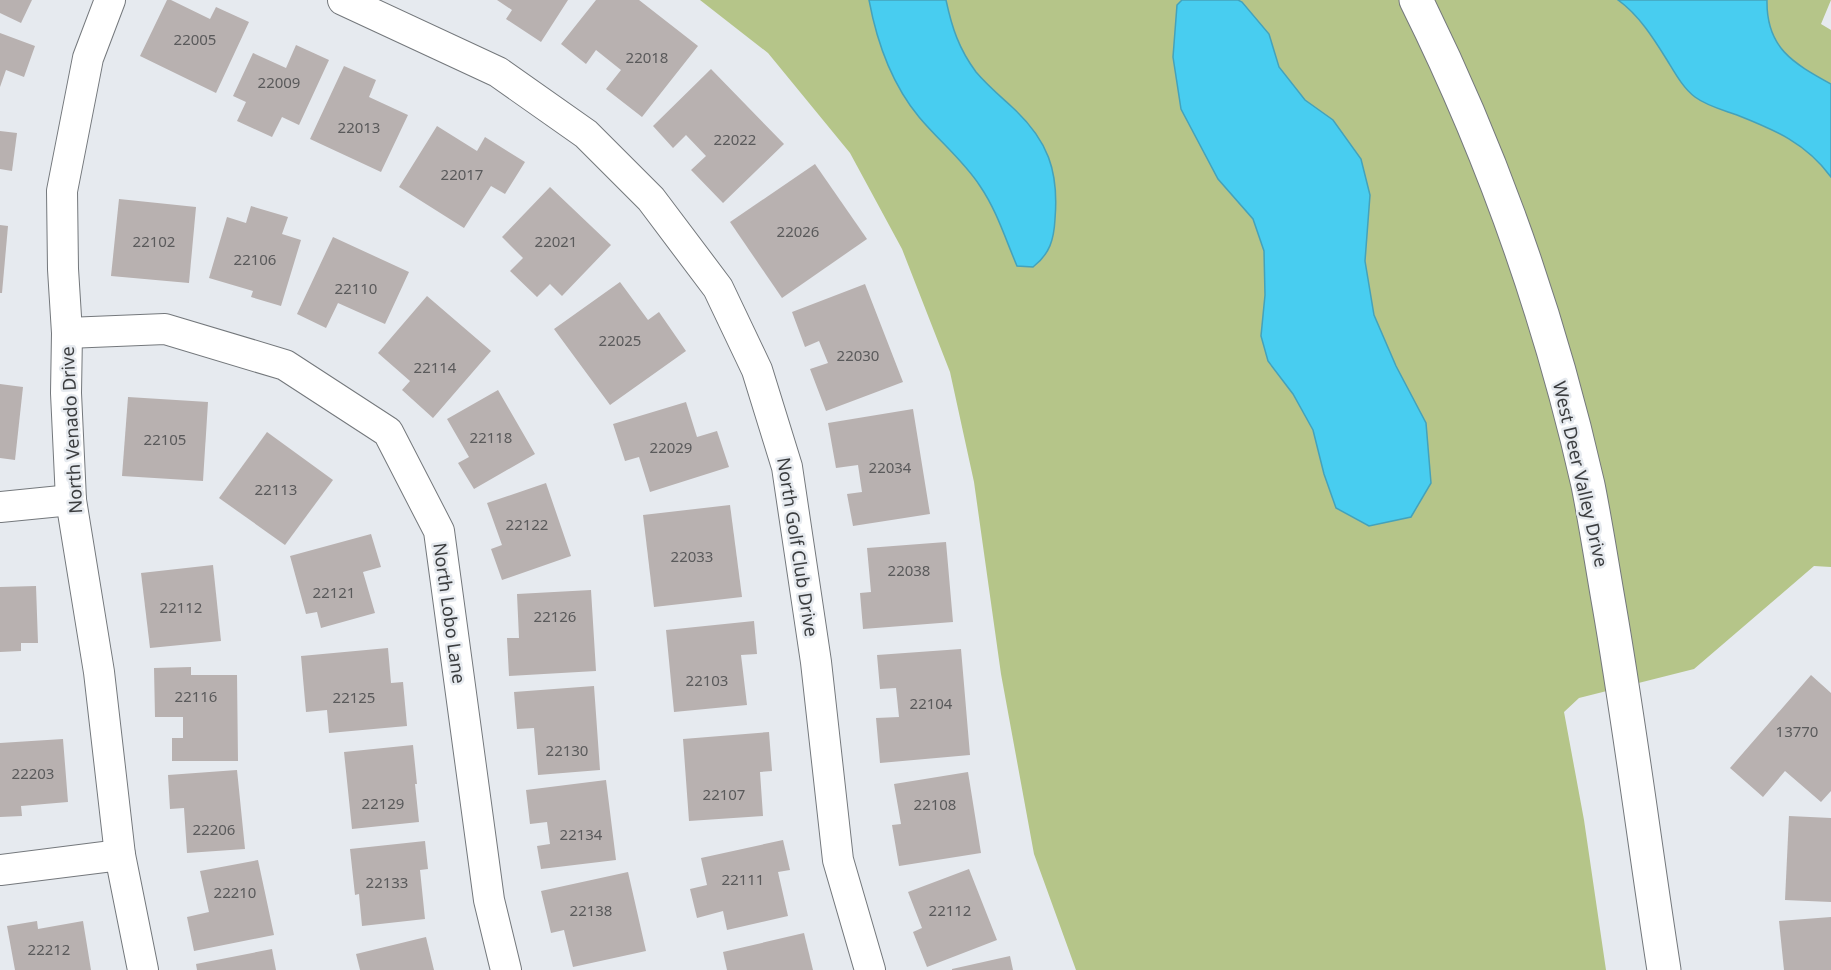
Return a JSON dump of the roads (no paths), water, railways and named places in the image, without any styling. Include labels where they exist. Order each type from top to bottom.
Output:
[{"type":"street","name":"North Venado Drive","points":[[110,0],[88,58],[62,191],[67,333],[66,393],[72,500],[99,672],[120,855],[143,970]]},
{"type":"street","name":"North Golf Club Drive","points":[[343,0],[498,72],[586,134],[651,199],[718,288],[757,370],[787,467],[816,662],[838,860],[870,970]]},
{"type":"street","name":"West Deer Valley Drive","points":[[1416,0],[1487,159],[1532,279],[1562,382],[1588,487],[1625,700],[1664,970]]},
{"type":"street","name":"North Lobo Lane","points":[[67,333],[165,329],[285,365],[388,432],[439,531],[489,900],[506,970]]},
{"type":"street","points":[[0,507],[72,500]]},
{"type":"street","points":[[0,870],[120,855]]},
{"type":"water","points":[[869,0],[946,0],[957,38],[976,72],[1024,119],[1042,144],[1053,171],[1056,202],[1052,240],[1043,257],[1033,267],[1017,266],[986,195],[966,168],[919,117],[900,90],[886,62]]},
{"type":"water","points":[[1182,0],[1238,0],[1242,2],[1269,34],[1279,67],[1305,100],[1333,120],[1361,159],[1370,195],[1365,261],[1374,315],[1396,366],[1426,423],[1431,483],[1411,517],[1369,526],[1336,508],[1324,474],[1313,430],[1293,394],[1268,361],[1261,336],[1265,295],[1264,251],[1253,219],[1218,179],[1181,109],[1173,57],[1177,5]]},
{"type":"water","points":[[1618,0],[1767,0],[1771,30],[1784,52],[1805,69],[1831,84],[1831,177],[1811,155],[1789,139],[1695,97],[1680,80],[1646,28]]}]
